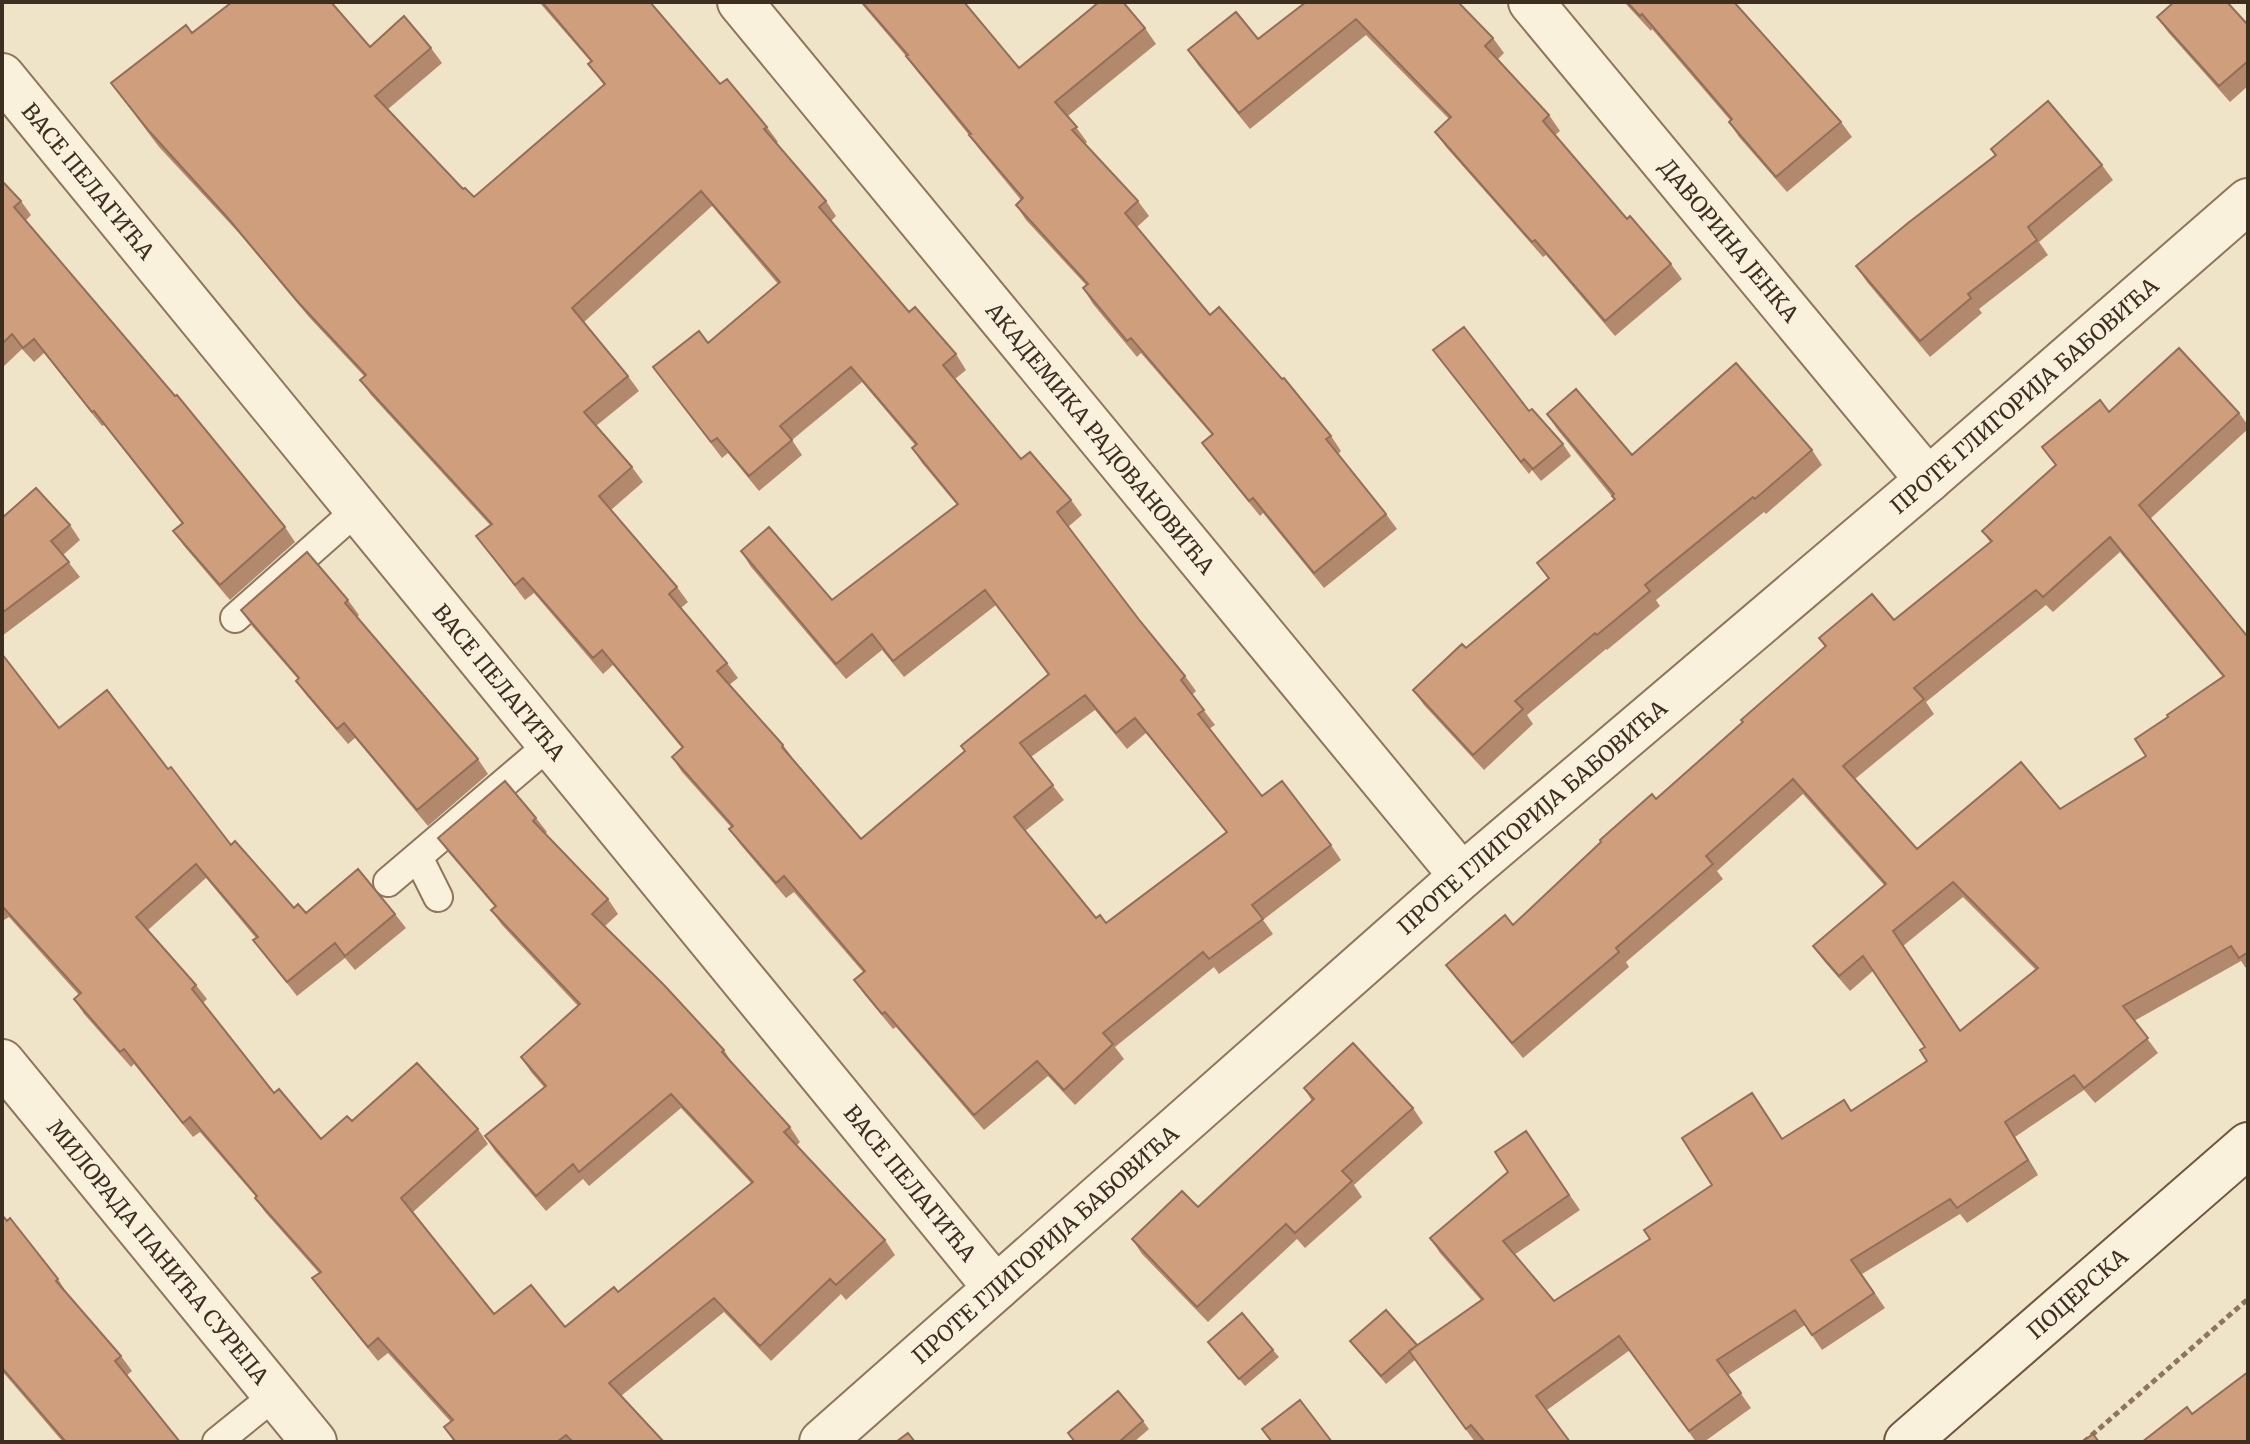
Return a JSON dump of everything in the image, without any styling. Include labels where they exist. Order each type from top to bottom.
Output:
[{"type":"street","name":"АКАДЕМИКА РАДОВАНОВИЋА","points":[[740,2],[1462,876]]},
{"type":"street","name":"ДАВОРИНА ЈЕНКА","points":[[1531,2],[1928,480]]},
{"type":"street","name":"ВАСЕ ПЕЛАГИЋА","points":[[2,76],[996,1288]]},
{"type":"street","name":"ПРОТЕ ГЛИГОРИЈА БАБОВИЋА","points":[[822,1442],[1462,876],[1928,480],[2248,201]]},
{"type":"street","name":"МИЛОРАДА ПАНИЋА СУРЕПА","points":[[2,1062],[314,1442]]},
{"type":"street","name":"ПОЦЕРСКА","points":[[1907,1442],[2248,1145]]},
{"type":"street","points":[[919,1357],[955,1274],[952,1234],[980,1242],[1004,1243],[1045,1240],[1055,1236]]},
{"type":"lane","points":[[235,618],[357,510]]},
{"type":"lane","points":[[388,882],[550,744]]},
{"type":"lane","points":[[418,857],[438,897]]},
{"type":"lane","points":[[217,1442],[275,1395]]},
{"type":"path","points":[[2084,1442],[2248,1299]]},
{"type":"building","points":[[232,2],[331,2],[370,47],[404,16],[431,48],[375,96],[474,197],[605,84],[588,64],[592,61],[542,2],[650,2],[720,84],[727,79],[767,127],[764,129],[826,201],[819,207],[909,312],[915,307],[956,354],[943,365],[1021,459],[1030,452],[1071,500],[1057,512],[1185,676],[1181,680],[1204,710],[1198,714],[1262,796],[1282,781],[1331,845],[1252,905],[1263,919],[1209,959],[1203,952],[1103,1033],[1113,1044],[1064,1090],[1037,1061],[974,1115],[854,980],[865,971],[784,876],[776,883],[729,829],[733,826],[672,757],[683,747],[602,650],[593,658],[523,578],[515,585],[476,536],[492,524],[360,380],[366,375],[298,302],[111,83],[186,25],[192,33]],"holes":[[[701,191],[780,282],[708,343],[699,331],[653,367],[711,442],[717,438],[749,476],[792,440],[780,426],[851,367],[917,444],[912,448],[958,504],[832,600],[769,527],[741,551],[836,664],[872,634],[893,661],[985,590],[1049,674],[961,746],[965,751],[861,839],[717,671],[727,663],[669,594],[677,587],[599,496],[632,467],[584,412],[628,376],[572,308]],[[1085,695],[1116,733],[1135,718],[1227,832],[1106,923],[1100,915],[1096,918],[1014,817],[1053,785],[1020,743]]]},
{"type":"building","points":[[862,2],[964,2],[1019,68],[1099,2],[1123,2],[1145,28],[1055,102],[1077,127],[1072,130],[1138,201],[1125,213],[1210,315],[1219,307],[1284,378],[1331,436],[1326,439],[1386,514],[1314,573],[1253,498],[1249,501],[1202,443],[1213,434],[1131,338],[1127,341],[1083,288],[1088,284],[1016,205],[1023,198]]},
{"type":"building","points":[[1306,2],[1458,2],[1493,38],[1485,46],[1549,115],[1543,121],[1627,219],[1630,216],[1671,264],[1605,321],[1435,132],[1451,117],[1356,19],[1239,113],[1188,50],[1236,12],[1258,39]]},
{"type":"building","points":[[1627,2],[1734,2],[1841,122],[1776,177],[1729,122],[1732,119],[1642,14],[1640,16]]},
{"type":"building","points":[[2174,2],[2227,2],[2248,25],[2248,61],[2219,86],[2157,17]]},
{"type":"building","points":[[2048,101],[2102,165],[2028,227],[2037,240],[1968,294],[1971,298],[1920,341],[1856,266],[1996,155],[1991,149]]},
{"type":"building","points":[[2,181],[21,201],[14,207],[177,395],[285,527],[220,585],[173,531],[183,523],[34,339],[23,348],[12,334],[2,344]]},
{"type":"building","points":[[1464,327],[1529,411],[1532,409],[1563,444],[1533,469],[1524,459],[1521,462],[1433,350]]},
{"type":"building","points":[[2179,348],[2239,413],[2139,505],[2248,637],[2248,952],[2239,958],[2231,946],[2123,1006],[2148,1038],[2084,1088],[2074,1075],[2005,1122],[2028,1160],[1957,1208],[1950,1199],[1851,1260],[1874,1293],[1812,1335],[1795,1310],[1717,1360],[1741,1393],[1689,1431],[1619,1336],[1536,1396],[1570,1442],[1485,1442],[1471,1425],[1466,1429],[1409,1351],[1483,1299],[1430,1238],[1508,1172],[1495,1152],[1526,1131],[1569,1195],[1503,1241],[1554,1301],[1650,1239],[1644,1230],[1712,1185],[1682,1138],[1752,1093],[1782,1139],[1844,1100],[1851,1111],[1927,1061],[1920,1050],[1925,1047],[1863,956],[1839,976],[1813,946],[1886,884],[1793,779],[1706,856],[1713,864],[1616,948],[1619,952],[1512,1043],[1446,965],[1505,915],[1513,925],[1600,840],[1652,794],[1656,799],[1826,646],[1819,638],[1872,594],[1894,620],[1992,541],[1982,531],[2056,465],[2042,447],[2100,400],[2109,412]],"holes":[[[2110,537],[2224,676],[2135,739],[2146,756],[2060,809],[2021,762],[1917,849],[1843,766],[1924,699],[1914,688],[2036,590],[2043,597]],[[1953,882],[2038,968],[1960,1031],[1893,931]]]},
{"type":"building","points":[[1736,363],[1812,450],[1645,585],[1650,591],[1515,701],[1523,709],[1473,755],[1413,690],[1462,644],[1466,648],[1549,578],[1537,563],[1615,499],[1547,414],[1576,389],[1632,455]]},
{"type":"building","points":[[36,488],[70,525],[51,541],[69,562],[2,613],[2,518]]},
{"type":"building","points":[[307,552],[348,600],[345,603],[478,759],[417,810],[344,723],[337,729],[296,681],[299,678],[241,610]]},
{"type":"building","points":[[2,654],[59,728],[107,690],[231,845],[235,841],[294,908],[298,904],[306,913],[358,869],[395,914],[345,956],[335,943],[287,982],[253,940],[258,937],[196,864],[136,917],[196,985],[192,989],[274,1093],[279,1089],[321,1139],[347,1116],[352,1121],[417,1063],[478,1129],[401,1198],[494,1314],[531,1285],[565,1327],[614,1287],[618,1292],[753,1182],[671,1094],[579,1172],[573,1164],[536,1196],[485,1136],[546,1086],[521,1057],[580,1004],[491,910],[496,906],[438,838],[505,781],[536,818],[533,821],[608,899],[592,914],[724,1050],[722,1052],[790,1127],[784,1132],[885,1240],[836,1285],[830,1279],[760,1346],[714,1298],[609,1383],[664,1442],[573,1442],[566,1435],[557,1442],[456,1442],[444,1427],[453,1420],[378,1338],[368,1347],[312,1278],[321,1272],[255,1198],[257,1196],[190,1117],[183,1123],[124,1049],[120,1052],[74,999],[81,993],[2,906]]},
{"type":"building","points":[[1353,1043],[1413,1108],[1342,1171],[1352,1181],[1295,1233],[1286,1224],[1197,1307],[1132,1239],[1182,1191],[1198,1207],[1314,1099],[1304,1088]]},
{"type":"building","points":[[2,1215],[7,1221],[10,1218],[58,1279],[56,1281],[121,1356],[115,1361],[180,1442],[66,1442],[2,1368]]},
{"type":"building","points":[[1386,1310],[1417,1345],[1381,1376],[1350,1341]]},
{"type":"building","points":[[1242,1313],[1273,1350],[1239,1379],[1208,1342]]},
{"type":"building","points":[[2248,1372],[2248,1442],[2142,1442],[2187,1407],[2192,1414]]},
{"type":"building","points":[[1118,1391],[1143,1421],[1119,1442],[1075,1442],[1068,1433]]},
{"type":"building","points":[[1300,1400],[1332,1442],[1272,1442],[1262,1429]]},
{"type":"building","points":[[908,1433],[915,1442],[896,1442]]},
{"type":"building","points":[[2093,1434],[2099,1442],[2082,1442]]}]
